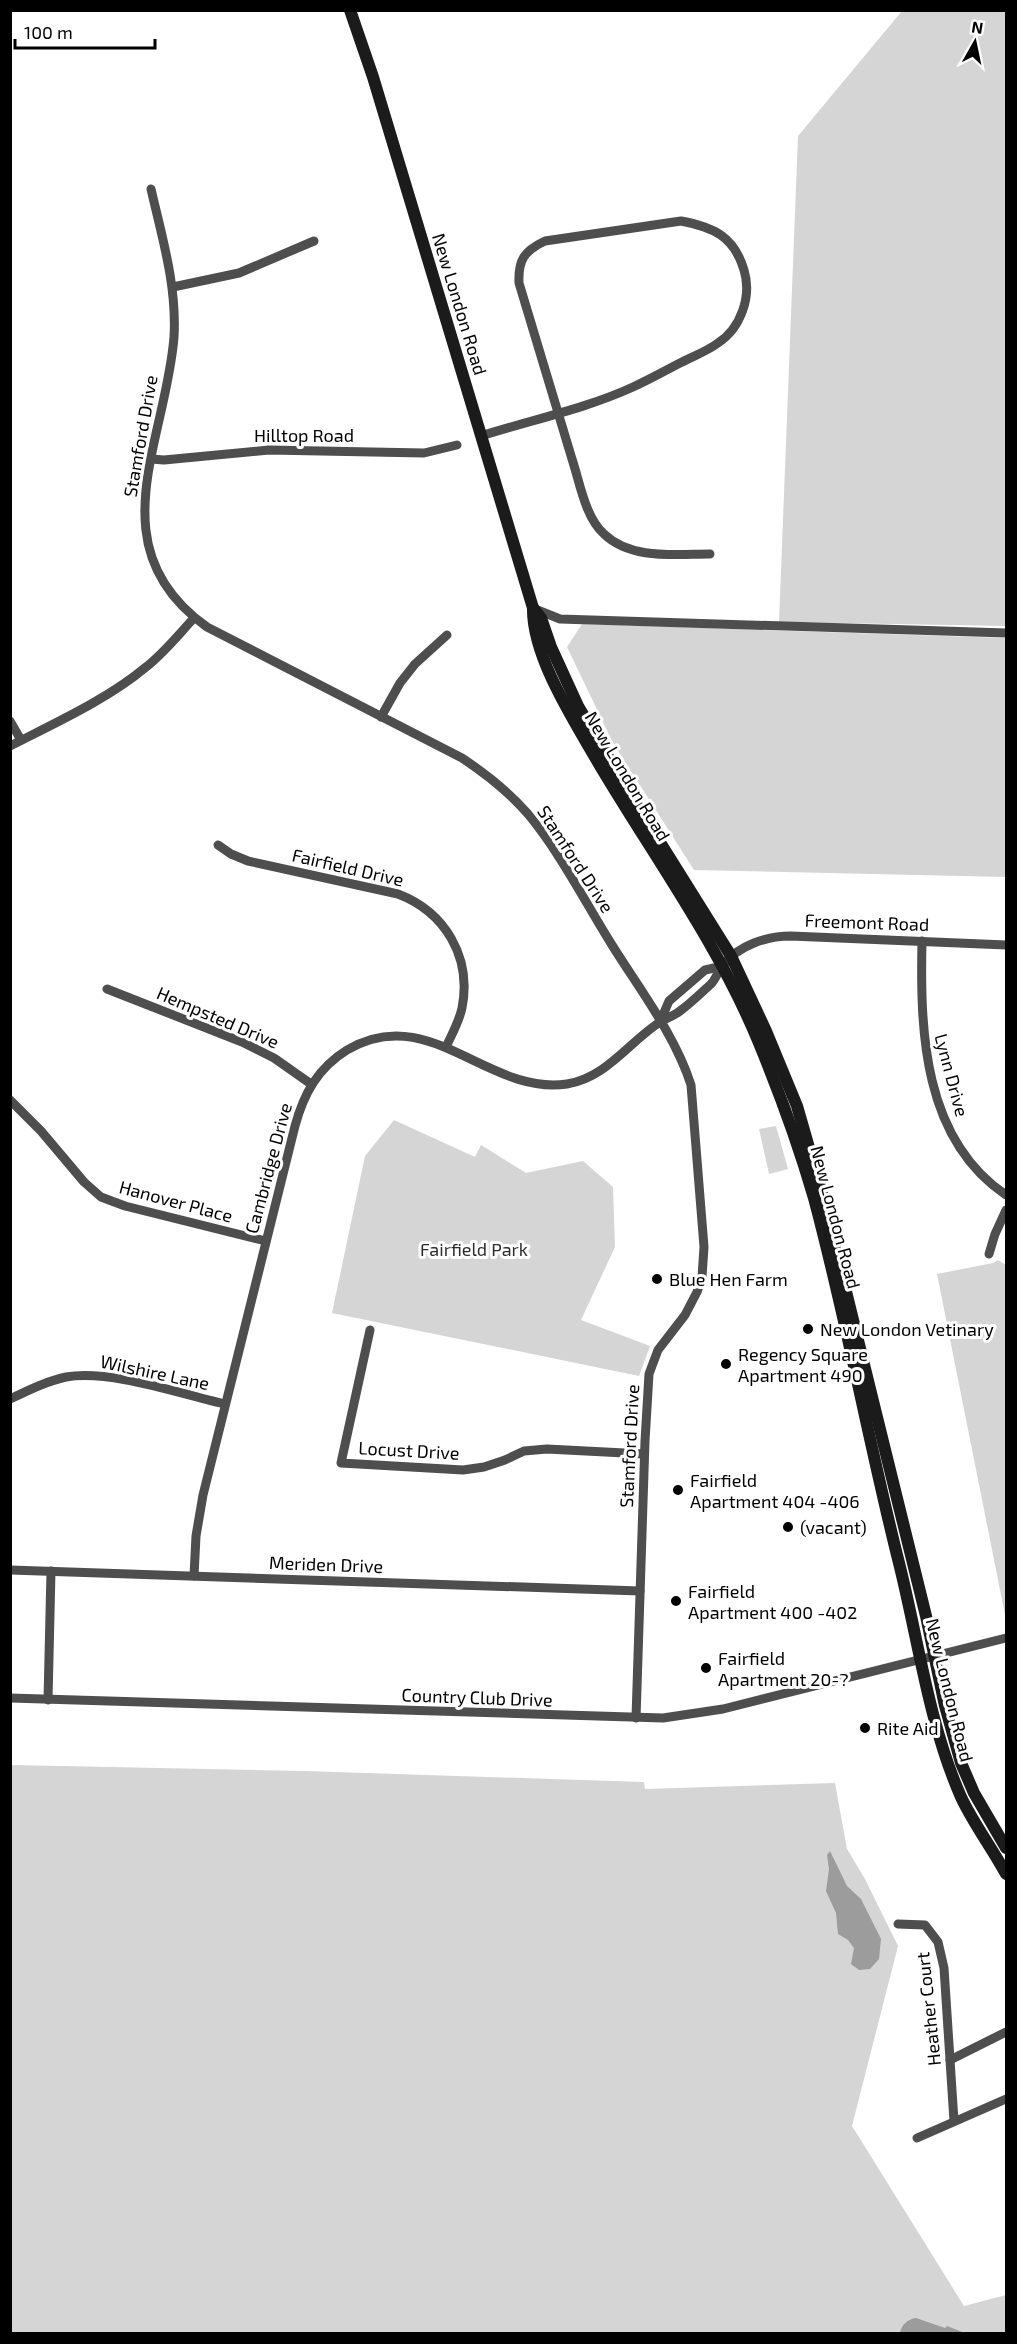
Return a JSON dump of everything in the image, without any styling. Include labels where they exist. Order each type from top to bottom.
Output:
[{"type":"main road","name":"New London Road","points":[[350,10],[373,77],[533,608],[533,627],[543,656],[570,714],[727,961],[766,1031],[803,1127],[820,1186],[935,1656],[945,1706],[961,1763],[974,1793],[1006,1848]]},
{"type":"main road","name":"New London Road","points":[[727,961],[790,1124],[813,1196],[838,1294],[874,1464],[933,1712],[962,1799],[1006,1874]]},
{"type":"street","name":"Stamford Drive","points":[[151,189],[173,286],[174,338],[144,499],[147,540],[163,580],[194,618],[231,640],[478,769],[496,782],[527,813],[547,840],[660,1022],[681,1060],[691,1085],[704,1247],[702,1277],[698,1292],[689,1309],[658,1350],[649,1374],[636,1718]]},
{"type":"street","points":[[481,435],[557,412],[633,387],[719,343],[735,326],[744,307],[747,292],[746,276],[741,259],[731,242],[703,225],[681,221],[545,241],[531,247],[523,257],[519,270],[519,284],[557,412],[590,513],[604,534],[622,545],[645,553],[710,554]]},
{"type":"street","points":[[173,286],[239,273],[272,261],[314,241]]},
{"type":"street","name":"Hilltop Road","points":[[150,459],[164,460],[269,450],[424,453],[457,445]]},
{"type":"street","points":[[533,608],[560,619],[1006,633]]},
{"type":"street","points":[[10,746],[132,678],[159,655],[194,618]]},
{"type":"street","points":[[381,717],[400,683],[415,664],[447,635]]},
{"type":"street","points":[[10,721],[21,740]]},
{"type":"street","name":"Fairfield Drive","points":[[218,845],[231,854],[248,861],[398,894],[410,898],[430,911],[453,939],[463,974],[461,1010],[446,1047]]},
{"type":"street","name":"Freemont Road","points":[[727,961],[760,941],[780,936],[1006,945]]},
{"type":"street","name":"Lynn Drive","points":[[922,941],[922,1028],[928,1064],[940,1107],[948,1126],[966,1156],[990,1182],[1006,1195]]},
{"type":"street","name":"Cambridge Drive","points":[[660,1022],[669,1001],[705,970],[727,961]]},
{"type":"street","name":"Cambridge Drive","points":[[194,1576],[200,1512],[295,1126],[302,1101],[311,1084],[328,1064],[351,1048],[376,1038],[416,1037],[446,1047],[522,1080],[546,1085],[568,1084],[601,1070],[660,1022],[679,1012],[713,982],[727,961]]},
{"type":"street","name":"Hempsted Drive","points":[[107,989],[242,1042],[274,1058],[311,1084]]},
{"type":"street","name":"Hanover Place","points":[[10,1101],[41,1131],[84,1182],[101,1197],[133,1208],[266,1241]]},
{"type":"street","points":[[989,1254],[995,1233],[1006,1210]]},
{"type":"street","name":"Locust Drive","points":[[370,1330],[341,1463],[464,1470],[505,1460],[524,1451],[547,1449],[645,1454]]},
{"type":"street","name":"Wilshire Lane","points":[[10,1399],[51,1381],[68,1377],[98,1376],[225,1404]]},
{"type":"street","name":"Meriden Drive","points":[[10,1570],[640,1591]]},
{"type":"street","points":[[48,1700],[51,1571]]},
{"type":"street","points":[[935,1656],[1006,1638]]},
{"type":"street","name":"Country Club Drive","points":[[10,1698],[636,1718],[672,1717],[704,1713],[935,1656]]},
{"type":"street","name":"Heather Court","points":[[898,1924],[925,1925],[938,1942],[944,1968],[954,2121]]},
{"type":"street","points":[[950,2060],[1006,2032]]},
{"type":"street","points":[[917,2138],[1006,2100]]},
{"type":"green space","points":[[902,11],[1006,11],[1006,626],[779,622],[798,136]]},
{"type":"green space","points":[[582,624],[1006,638],[1006,877],[694,870],[613,743],[567,647]]},
{"type":"green space","name":"Fairfield Park","points":[[394,1120],[475,1157],[481,1145],[526,1173],[583,1161],[613,1187],[615,1247],[581,1320],[650,1346],[639,1376],[332,1313],[365,1156]]},
{"type":"green space","points":[[776,1126],[788,1169],[769,1174],[759,1129]]},
{"type":"green space","points":[[998,1260],[1006,1265],[1006,1620],[937,1274],[993,1263]]},
{"type":"green space","points":[[11,1765],[305,1771],[644,1782],[645,1789],[835,1783],[847,1849],[865,1879],[898,1946],[852,2126],[964,2306],[1006,2295],[1006,2334],[13,2334],[11,2332]]},
{"type":"shaded area","points":[[830,1851],[847,1886],[861,1899],[881,1939],[879,1959],[870,1969],[859,1970],[851,1964],[854,1948],[848,1940],[838,1934],[836,1913],[826,1891],[829,1869],[827,1855]]},
{"type":"shaded area","points":[[916,2318],[965,2333],[900,2333],[905,2323]]},
{"type":"place","name":"Blue Hen Farm","points":[[657,1279]]},
{"type":"place","name":"New London Vetinary","points":[[808,1329]]},
{"type":"place","name":"Regency Square Apartment 490","points":[[726,1364]]},
{"type":"place","name":"Fairfield Apartment 404 -406","points":[[678,1490]]},
{"type":"place","name":"(vacant)","points":[[788,1527]]},
{"type":"place","name":"Fairfield Apartment 400 -402","points":[[676,1601]]},
{"type":"place","name":"Fairfield Apartment 20-?","points":[[706,1668]]},
{"type":"place","name":"Rite Aid","points":[[865,1728]]}]
